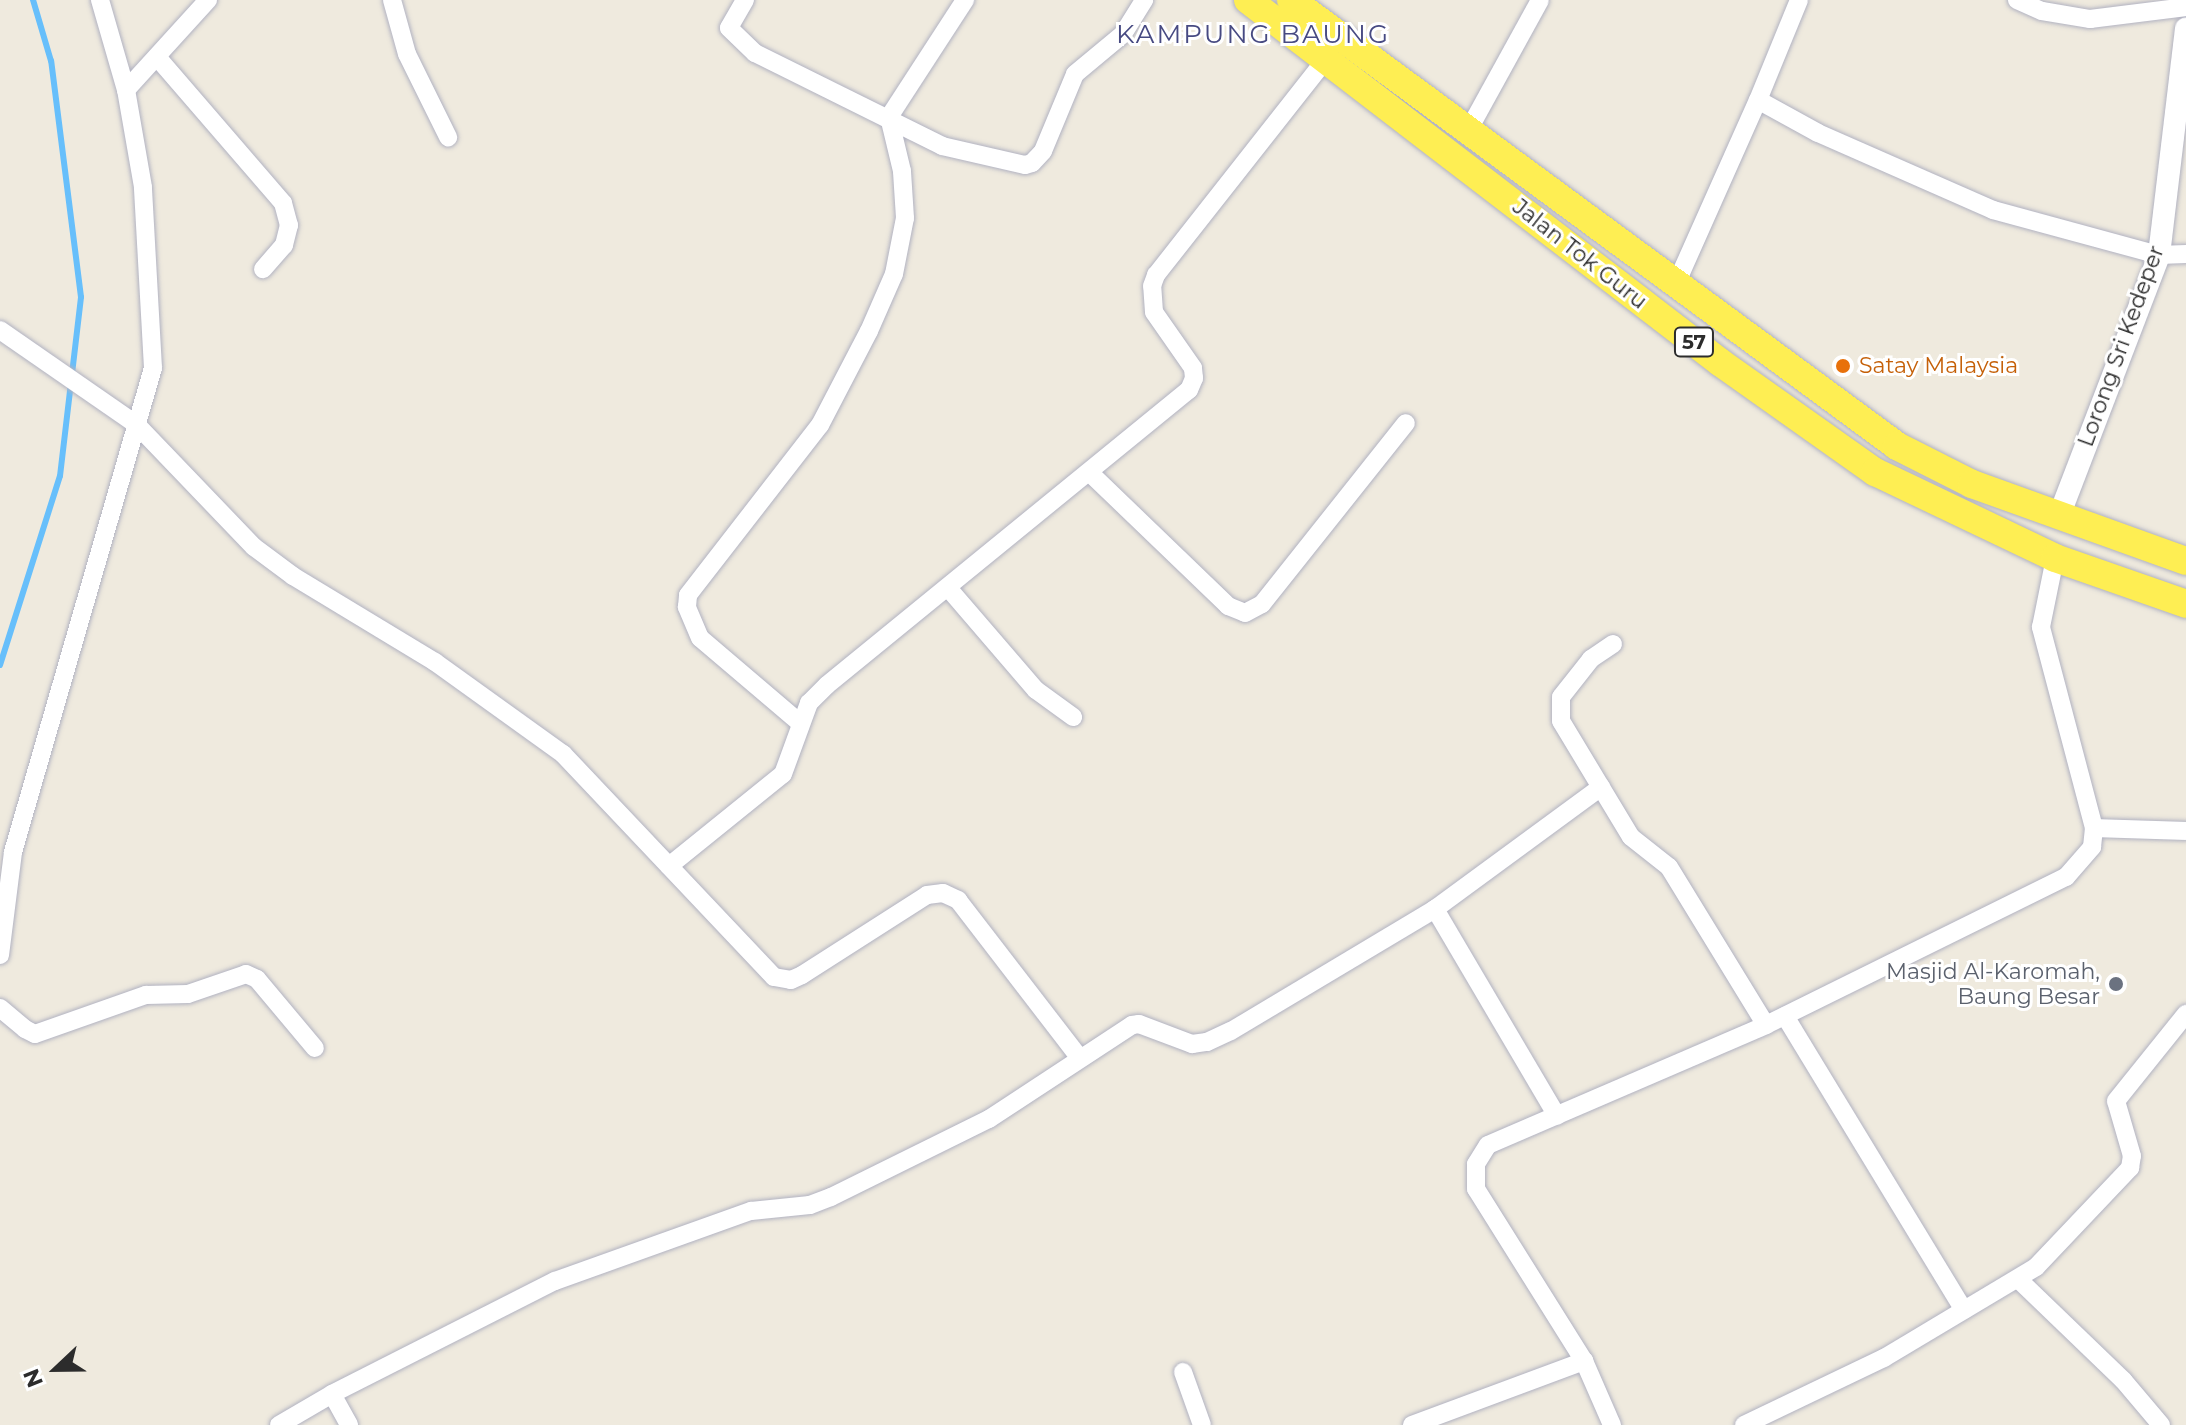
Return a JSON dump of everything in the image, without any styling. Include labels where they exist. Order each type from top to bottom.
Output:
[{"type":"main road","name":"Jalan Tok Guru","points":[[1248,0],[1721,363],[1875,472],[2055,558],[2186,604]]},
{"type":"main road","name":"Jalan Tok Guru","points":[[1291,0],[1897,446],[1972,484],[2186,561]]},
{"type":"street","points":[[0,955],[13,852],[130,419],[153,368],[151,284],[143,187],[126,90],[100,0]]},
{"type":"street","points":[[126,90],[208,0]]},
{"type":"street","points":[[392,0],[405,49],[448,137]]},
{"type":"street","points":[[745,0],[729,28],[755,53],[942,146],[1016,165],[1032,163],[1043,151],[1075,74],[1123,34],[1144,0]]},
{"type":"street","points":[[800,723],[703,641],[687,601],[690,590],[820,425],[869,331],[894,274],[905,218],[905,190],[889,117],[965,0]]},
{"type":"street","points":[[1468,131],[1540,0]]},
{"type":"street","points":[[1676,284],[1799,0]]},
{"type":"street","points":[[2017,0],[2042,11],[2090,19],[2186,7]]},
{"type":"street","name":"Lorong Sri Kedeper","points":[[2059,516],[2159,255],[2186,29]]},
{"type":"street","points":[[157,57],[283,203],[289,225],[284,245],[263,269]]},
{"type":"street","points":[[669,866],[783,774],[809,703],[827,685],[949,589],[1189,390],[1194,378],[1193,368],[1154,312],[1156,275],[1327,58]]},
{"type":"street","points":[[1758,100],[1818,133],[1993,210],[2159,255],[2186,254]]},
{"type":"street","points":[[1,331],[130,419],[254,547],[293,576],[435,662],[563,754],[761,967],[783,980],[802,975],[927,895],[943,893],[958,900],[1079,1057]]},
{"type":"street","points":[[1090,473],[1228,606],[1245,613],[1262,604],[1406,423]]},
{"type":"street","points":[[1612,1425],[1584,1361],[1476,1189],[1476,1164],[1488,1145],[1766,1025],[2070,875],[2092,847],[2094,828],[2041,627],[2055,558]]},
{"type":"street","points":[[949,589],[1036,690],[1073,717]]},
{"type":"street","points":[[1613,644],[1591,659],[1559,706],[1561,721],[1631,837],[1669,867],[1766,1025]]},
{"type":"street","points":[[279,1425],[332,1394],[555,1281],[751,1211],[810,1205],[831,1197],[989,1119],[1079,1057],[1139,1024],[1177,1040],[1207,1042],[1435,909],[1601,787]]},
{"type":"street","points":[[2094,828],[2186,831]]},
{"type":"street","points":[[1435,909],[1557,1116]]},
{"type":"street","points":[[0,1008],[35,1034],[149,994],[188,994],[246,974],[257,979],[315,1048]]},
{"type":"street","points":[[1744,1425],[1884,1358],[2036,1267],[2130,1168],[2131,1150],[2116,1101],[2186,1014]]},
{"type":"street","points":[[1785,1016],[1964,1310]]},
{"type":"street","points":[[2018,1279],[2123,1380],[2161,1425]]},
{"type":"street","points":[[1412,1425],[1584,1361]]},
{"type":"street","points":[[1183,1372],[1202,1425]]},
{"type":"street","points":[[332,1394],[349,1425]]},
{"type":"waterway","points":[[0,665],[60,476],[81,297],[51,61],[33,0]]},
{"type":"place","name":"Satay Malaysia","points":[[1843,366]]},
{"type":"place","name":"Masjid Al-Karomah, Baung Besar","points":[[2116,984]]},
{"type":"district","name":"KAMPUNG BAUNG","points":[[1253,35]]}]
